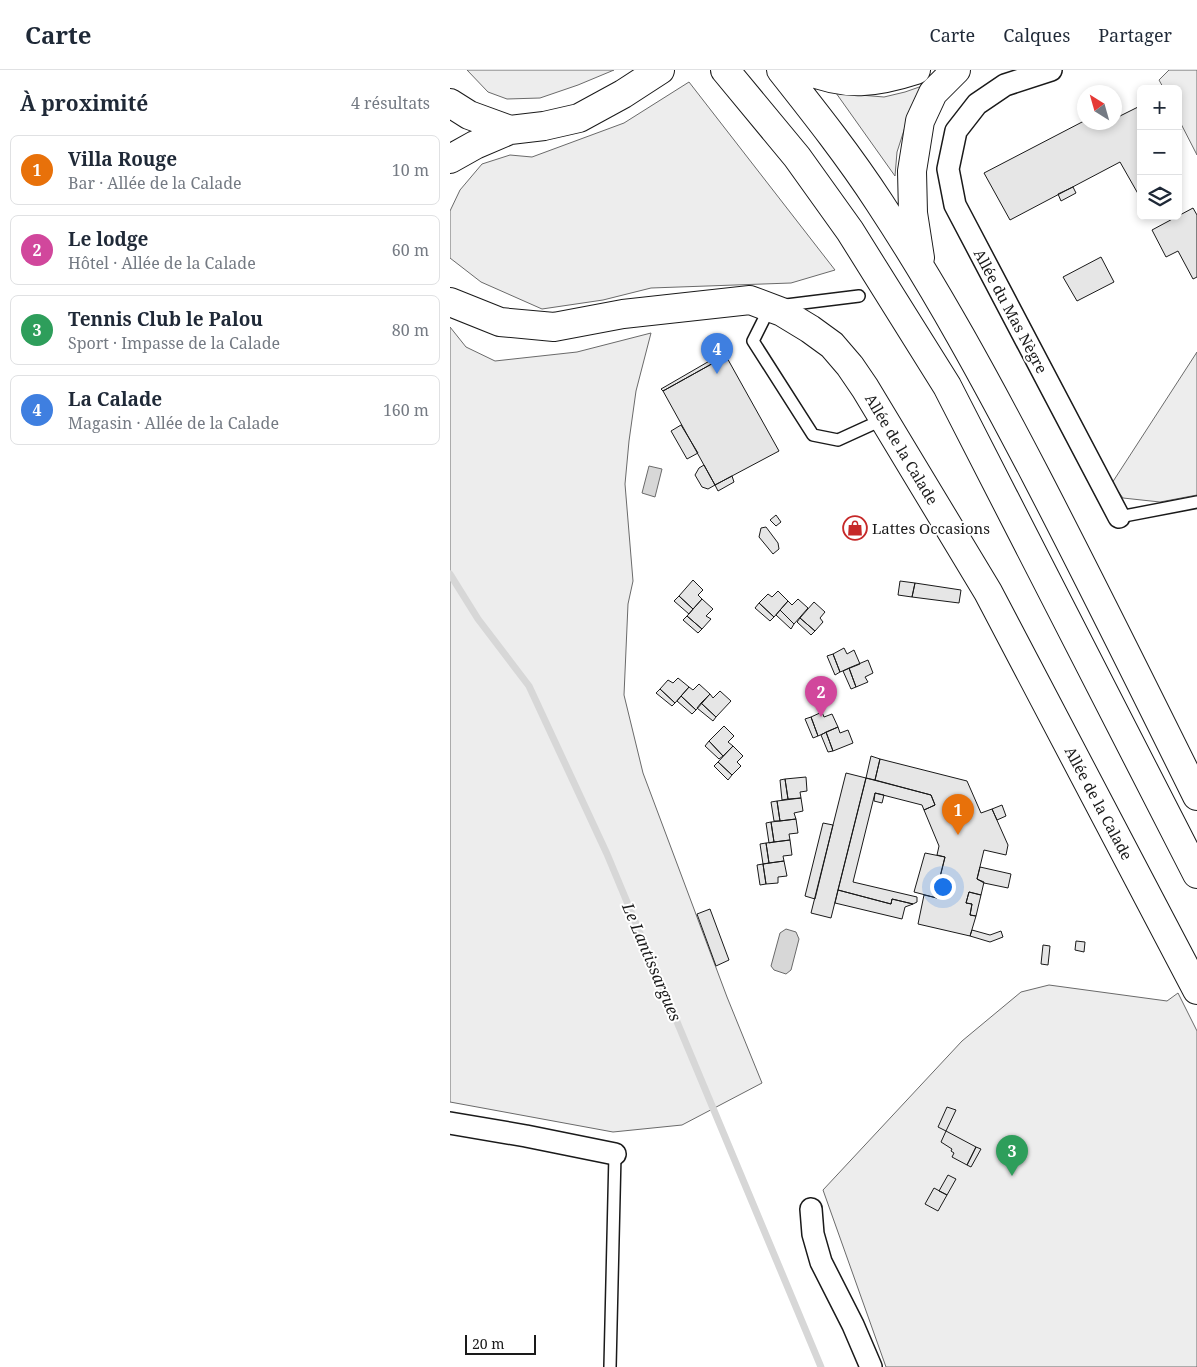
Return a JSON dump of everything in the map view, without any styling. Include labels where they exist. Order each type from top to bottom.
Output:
[{"type":"main road","points":[[450,159],[475,145],[510,130],[544,126],[579,118],[623,94],[660,70]]},
{"type":"main road","points":[[725,70],[798,157],[839,216],[947,386],[1197,874]]},
{"type":"main road","points":[[781,70],[828,129],[878,200],[922,269],[1009,424],[1090,579],[1197,796]]},
{"type":"main road","points":[[806,70],[823,77],[864,82],[889,78],[916,70]]},
{"type":"main road","points":[[922,269],[913,213],[912,172],[920,121],[933,93],[956,70]]},
{"type":"main road","points":[[450,103],[470,115],[510,130]]},
{"type":"main road","name":"Allée de la Calade","points":[[450,302],[500,322],[554,327],[623,314],[750,300],[782,312],[810,328],[832,345],[850,366],[884,419],[988,592],[1197,990]]},
{"type":"street","name":"Allée du Mas Nègre","points":[[1051,70],[1006,85],[977,104],[956,131],[948,169],[954,205],[1119,517]]},
{"type":"street","points":[[450,1123],[615,1154]]},
{"type":"street","points":[[811,1208],[813,1234],[821,1262],[853,1325],[871,1367]]},
{"type":"lane","points":[[859,296],[770,307],[753,341],[813,435],[838,440],[884,419]]},
{"type":"lane","name":"Allée du Mas Nègre","points":[[1119,517],[1197,502]]},
{"type":"lane","points":[[610,1367],[615,1154]]},
{"type":"shaded area","points":[[467,70],[614,70],[540,98],[507,99],[488,92]]},
{"type":"shaded area","points":[[1169,70],[1197,70],[1197,155],[1182,126],[1182,85],[1162,85],[1159,80]]},
{"type":"shaded area","points":[[689,82],[835,270],[791,283],[651,288],[603,300],[542,309],[481,282],[450,258],[450,211],[460,190],[482,164],[510,155],[532,157],[624,123]]},
{"type":"shaded area","points":[[925,85],[906,124],[897,152],[895,176],[836,93],[884,97]]},
{"type":"shaded area","points":[[450,327],[466,347],[495,361],[577,352],[651,333],[636,391],[625,484],[633,581],[628,604],[624,695],[643,773],[727,997],[762,1083],[682,1125],[613,1132],[450,1102]]},
{"type":"shaded area","points":[[1197,352],[1197,495],[1160,502],[1123,498],[1112,483]]},
{"type":"shaded area","points":[[649,466],[662,469],[655,497],[642,493]]},
{"type":"shaded area","points":[[786,929],[796,932],[799,939],[791,970],[786,974],[774,970],[771,966],[780,933]]},
{"type":"shaded area","points":[[1049,985],[1167,1001],[1178,993],[1197,1031],[1197,1367],[886,1367],[823,1190],[962,1041],[1021,992]]},
{"type":"building","points":[[1137,108],[1137,192],[1120,162],[1010,220],[984,173],[1077,125],[1077,130],[1122,130],[1122,115]]},
{"type":"building","points":[[1073,187],[1076,193],[1061,201],[1058,194]]},
{"type":"building","points":[[1193,208],[1197,215],[1197,277],[1193,279],[1178,251],[1166,257],[1152,230],[1171,220],[1182,220],[1182,214]]},
{"type":"building","points":[[1101,257],[1114,282],[1077,301],[1063,277]]},
{"type":"building","points":[[725,352],[726,356],[663,391],[661,389]]},
{"type":"building","points":[[726,356],[779,451],[715,485],[663,391]]},
{"type":"building","points":[[681,425],[698,453],[687,459],[671,431]]},
{"type":"building","points":[[704,465],[715,485],[708,489],[702,487],[695,475],[699,468]]},
{"type":"building","points":[[732,476],[734,482],[718,491],[715,485]]},
{"type":"building","points":[[776,515],[781,522],[776,526],[770,520]]},
{"type":"building","points":[[766,527],[778,543],[779,549],[773,554],[759,537],[761,528]]},
{"type":"building","points":[[693,580],[703,590],[698,595],[702,599],[693,609],[679,596]]},
{"type":"building","points":[[900,581],[915,583],[912,597],[898,595]]},
{"type":"building","points":[[915,583],[961,590],[959,603],[912,597]]},
{"type":"building","points":[[778,591],[788,601],[774,617],[759,603],[768,594],[772,597]]},
{"type":"building","points":[[679,596],[693,609],[689,614],[674,601]]},
{"type":"building","points":[[702,599],[713,609],[706,616],[711,619],[702,629],[687,616]]},
{"type":"building","points":[[798,599],[808,608],[794,624],[780,610],[788,601],[792,605]]},
{"type":"building","points":[[814,602],[825,612],[820,618],[823,622],[815,631],[800,618]]},
{"type":"building","points":[[759,603],[774,617],[770,621],[755,608]]},
{"type":"building","points":[[780,610],[794,624],[791,629],[776,615]]},
{"type":"building","points":[[687,616],[702,629],[698,633],[683,620]]},
{"type":"building","points":[[800,618],[815,631],[811,635],[797,622]]},
{"type":"building","points":[[844,648],[847,654],[854,650],[860,664],[840,672],[833,654]]},
{"type":"building","points":[[833,654],[840,672],[835,675],[827,656]]},
{"type":"building","points":[[868,660],[873,673],[865,677],[868,682],[856,687],[849,668]]},
{"type":"building","points":[[849,668],[856,687],[851,689],[843,671]]},
{"type":"building","points":[[678,678],[689,687],[675,703],[660,689],[668,680],[673,683]]},
{"type":"building","points":[[699,684],[710,694],[696,710],[681,696],[689,687],[693,690]]},
{"type":"building","points":[[660,689],[675,703],[672,706],[656,693]]},
{"type":"building","points":[[720,691],[731,701],[716,717],[701,703],[710,694],[713,698]]},
{"type":"building","points":[[681,696],[696,710],[692,714],[677,701]]},
{"type":"building","points":[[701,703],[716,717],[713,721],[697,708]]},
{"type":"building","points":[[822,712],[824,717],[832,714],[838,727],[818,736],[811,717]]},
{"type":"building","points":[[811,717],[818,736],[813,738],[805,719]]},
{"type":"building","points":[[724,726],[734,736],[728,742],[733,746],[723,756],[709,741]]},
{"type":"building","points":[[838,727],[840,733],[848,730],[853,743],[833,751],[826,732]]},
{"type":"building","points":[[826,732],[833,751],[828,752],[821,735]]},
{"type":"building","points":[[709,741],[723,756],[719,759],[705,746]]},
{"type":"building","points":[[733,746],[743,756],[737,762],[741,766],[732,775],[718,762]]},
{"type":"building","points":[[871,756],[880,759],[875,780],[866,778]]},
{"type":"building","points":[[880,759],[967,781],[981,813],[992,809],[1008,845],[1006,855],[984,850],[977,879],[984,882],[981,895],[969,892],[966,903],[972,904],[970,915],[976,916],[970,936],[918,924],[924,895],[937,898],[940,885],[938,885],[945,857],[937,855],[939,846],[924,810],[935,805],[931,795],[875,780]]},
{"type":"building","points":[[718,762],[732,775],[728,780],[714,766]]},
{"type":"building","points":[[846,773],[866,778],[831,918],[811,913]]},
{"type":"building","points":[[806,777],[807,791],[800,792],[801,798],[788,799],[785,779]]},
{"type":"building","points":[[866,778],[931,795],[935,805],[924,810],[922,805],[875,793],[853,882],[917,897],[917,902],[913,904],[892,899],[891,904],[838,890]]},
{"type":"building","points":[[785,779],[788,799],[782,800],[780,780]]},
{"type":"building","points":[[875,793],[884,795],[882,803],[874,801]]},
{"type":"building","points":[[801,798],[803,811],[794,813],[796,819],[780,821],[777,801]]},
{"type":"building","points":[[777,801],[780,821],[774,821],[771,802]]},
{"type":"building","points":[[1002,805],[1006,816],[997,820],[992,809]]},
{"type":"building","points":[[796,819],[798,833],[789,834],[790,840],[774,842],[771,822]]},
{"type":"building","points":[[771,822],[774,842],[769,843],[766,823]]},
{"type":"building","points":[[823,823],[833,825],[815,899],[805,896]]},
{"type":"building","points":[[790,840],[792,855],[783,856],[784,861],[769,863],[766,843]]},
{"type":"building","points":[[766,843],[769,863],[763,864],[760,844]]},
{"type":"building","points":[[925,853],[945,857],[938,885],[940,885],[937,898],[914,892]]},
{"type":"building","points":[[784,861],[787,876],[778,877],[778,883],[766,884],[763,864]]},
{"type":"building","points":[[763,864],[766,884],[760,885],[757,865]]},
{"type":"building","points":[[980,867],[1011,874],[1008,888],[984,883],[977,879]]},
{"type":"building","points":[[838,890],[891,904],[892,899],[913,904],[905,907],[902,919],[835,903]]},
{"type":"building","points":[[969,892],[981,895],[976,916],[970,915],[972,904],[966,903]]},
{"type":"building","points":[[710,909],[729,960],[716,966],[697,914]]},
{"type":"building","points":[[972,930],[990,935],[1001,931],[1003,937],[990,942],[970,936]]},
{"type":"building","points":[[1076,941],[1085,942],[1084,952],[1075,950]]},
{"type":"building","points":[[1043,945],[1050,946],[1048,965],[1041,964]]},
{"type":"building","points":[[947,1107],[956,1110],[946,1131],[938,1127]]},
{"type":"building","points":[[946,1131],[976,1147],[967,1165],[952,1157],[954,1153],[951,1151],[952,1149],[941,1142]]},
{"type":"building","points":[[976,1147],[981,1149],[971,1167],[967,1165]]},
{"type":"building","points":[[948,1175],[956,1179],[947,1195],[939,1191]]},
{"type":"building","points":[[934,1188],[947,1195],[938,1211],[925,1204]]},
{"type":"waterway","name":"Le Lantissargues","points":[[450,574],[478,619],[529,686],[607,854],[821,1367]]},
{"type":"place","name":"La Calade","points":[[717,374]]},
{"type":"place","name":"Lattes Occasions","points":[[855,528]]},
{"type":"place","name":"Le lodge","points":[[821,717]]},
{"type":"place","name":"Villa Rouge","points":[[958,835]]},
{"type":"place","name":"Tennis Club le Palou","points":[[1012,1176]]}]
